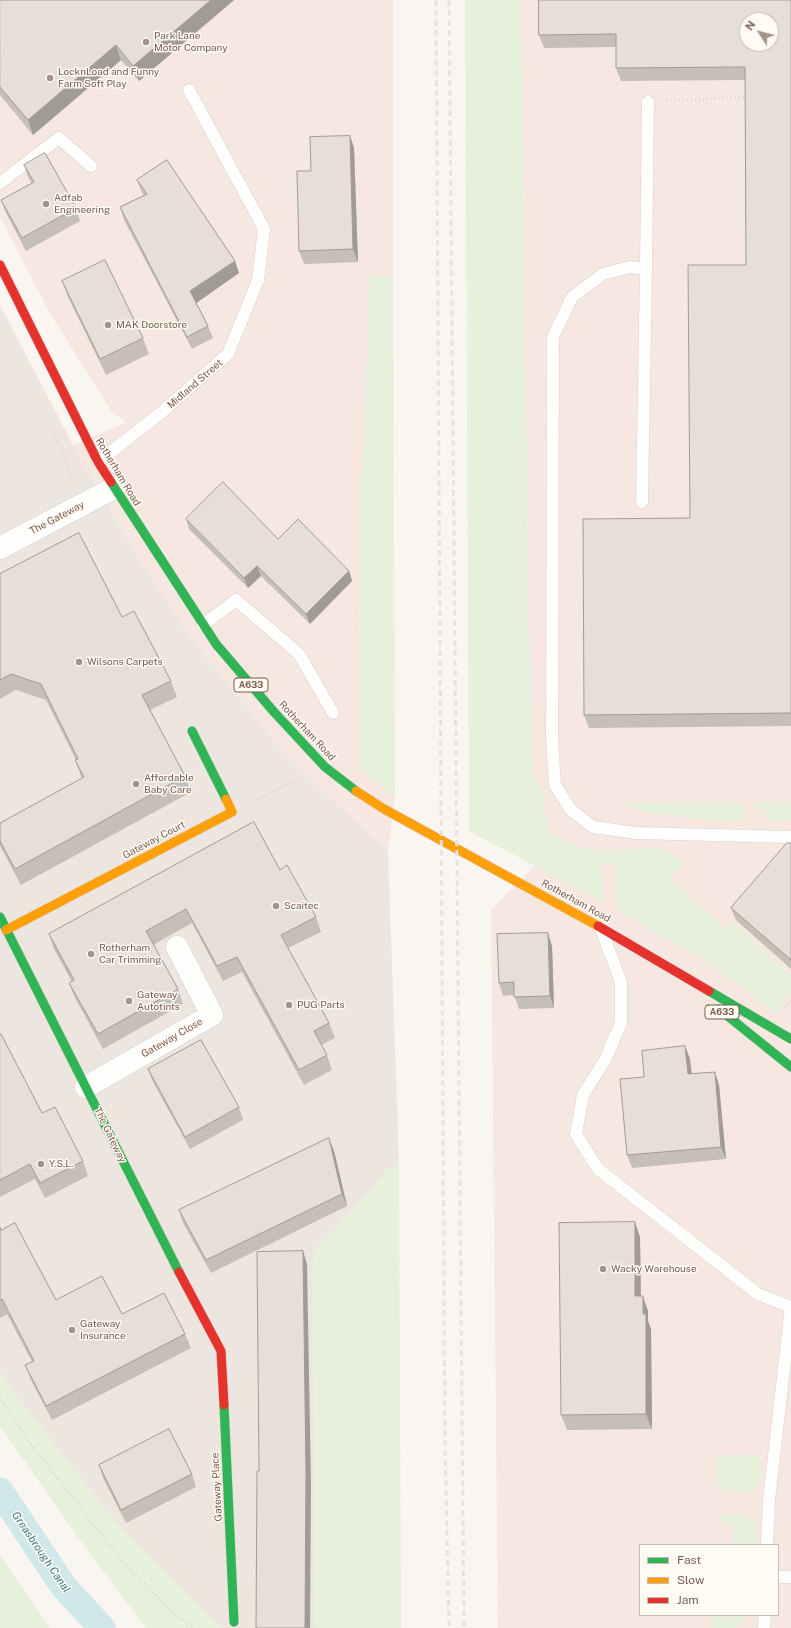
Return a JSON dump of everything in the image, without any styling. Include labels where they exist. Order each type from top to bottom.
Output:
[{"type":"main road","name":"Rotherham Road","points":[[0,265],[98,462],[114,488],[216,644],[269,706],[325,767],[348,786],[384,809],[600,927],[791,1039]]},
{"type":"main road","points":[[192,731],[232,812]]},
{"type":"main road","name":"Gateway Court","points":[[6,930],[232,812]]},
{"type":"main road","name":"The Gateway","points":[[0,917],[158,1233],[221,1351]]},
{"type":"main road","name":"Rotherham Road","points":[[654,958],[791,1067]]},
{"type":"main road","name":"Gateway Place","points":[[221,1351],[234,1622]]},
{"type":"street","name":"The Gateway","points":[[0,548],[114,488]]},
{"type":"street","name":"Gateway Close","points":[[86,1087],[212,1015],[177,947]]},
{"type":"lane","name":"Midland Street","points":[[98,462],[162,412],[228,354],[258,280],[264,229],[189,90]]},
{"type":"lane","points":[[642,502],[648,102]]},
{"type":"lane","points":[[0,183],[59,138],[91,166]]},
{"type":"lane","points":[[646,269],[630,267],[603,274],[572,297],[553,336],[552,740],[555,785],[571,810],[593,826],[636,833],[791,837]]},
{"type":"lane","points":[[203,625],[236,600],[299,654],[333,713]]},
{"type":"lane","points":[[600,927],[621,982],[621,1024],[605,1060],[583,1095],[576,1134],[598,1169],[604,1174],[758,1294],[791,1307],[769,1500],[767,1544]]},
{"type":"lane","points":[[779,1577],[791,1577]]},
{"type":"lane","points":[[764,1628],[765,1616]]},
{"type":"path","points":[[648,102],[751,96]]},
{"type":"path","points":[[0,326],[8,339]]},
{"type":"path","points":[[52,427],[69,468],[73,484],[83,505]]},
{"type":"path","points":[[232,812],[325,767]]},
{"type":"path","points":[[0,1397],[29,1442],[118,1556],[176,1616],[194,1628]]},
{"type":"shaded area","points":[[0,0],[393,0],[393,276],[370,276],[360,523],[359,769],[395,797],[388,852],[282,750],[189,635],[125,536],[73,445],[127,422],[112,412],[49,312],[0,216]]},
{"type":"shaded area","points":[[521,0],[791,0],[791,1628],[498,1628],[491,910],[535,865],[528,574]]},
{"type":"shaded area","points":[[0,305],[73,445],[125,536],[189,635],[282,750],[388,852],[399,1158],[313,1253],[315,1628],[221,1628],[117,1524],[7,1385],[0,1373]]},
{"type":"green space","points":[[465,0],[521,0],[528,574],[533,775],[543,794],[547,828],[560,838],[580,848],[596,850],[662,848],[672,853],[684,864],[670,879],[725,929],[732,922],[791,976],[791,993],[787,996],[776,1013],[749,993],[743,986],[712,967],[707,961],[618,911],[617,864],[601,864],[603,902],[469,831]]},
{"type":"green space","points":[[370,275],[393,276],[395,797],[359,769],[360,523]]},
{"type":"green space","points":[[791,801],[791,819],[768,819],[756,802]]},
{"type":"green space","points":[[742,802],[745,820],[666,815],[619,803]]},
{"type":"green space","points":[[399,1158],[401,1628],[315,1628],[313,1253]]},
{"type":"green space","points":[[0,1373],[7,1385],[117,1524],[221,1628],[146,1628],[80,1540],[0,1426]]},
{"type":"green space","points":[[715,1455],[760,1455],[760,1479],[753,1491],[724,1491],[716,1484]]},
{"type":"green space","points":[[725,1514],[743,1515],[757,1525],[756,1544],[733,1544],[733,1523],[717,1523],[716,1518]]},
{"type":"green space","points":[[0,1555],[50,1628],[0,1628]]},
{"type":"green space","points":[[745,1616],[736,1628],[713,1628],[713,1617]]},
{"type":"building","name":"LocknLoad and Funny Farm Soft Play","points":[[0,0],[211,0],[133,66],[116,45],[28,120],[0,87]]},
{"type":"building","points":[[539,0],[791,0],[791,713],[584,715],[583,519],[690,518],[688,265],[746,265],[745,67],[616,68],[616,34],[539,35]]},
{"type":"building","points":[[350,136],[353,249],[299,251],[297,171],[311,171],[310,137]]},
{"type":"building","name":"Adfab Engineering","points":[[45,153],[76,208],[22,238],[1,200],[34,182],[24,165]]},
{"type":"building","points":[[167,160],[235,261],[190,291],[208,326],[187,337],[120,207],[147,194],[137,180]]},
{"type":"building","name":"MAK Doorstore","points":[[105,260],[143,338],[100,359],[62,281]]},
{"type":"building","points":[[223,482],[278,539],[298,519],[349,571],[306,614],[257,566],[244,578],[186,519]]},
{"type":"building","points":[[79,533],[122,617],[134,611],[171,681],[142,695],[185,776],[15,869],[0,841],[0,823],[84,777],[75,760],[78,759],[41,684],[11,674],[0,680],[0,574]]},
{"type":"building","points":[[254,822],[280,870],[287,865],[316,917],[281,935],[329,1023],[314,1031],[327,1055],[299,1070],[237,957],[217,966],[186,909],[146,931],[178,989],[98,1034],[69,983],[74,980],[49,934]]},
{"type":"building","points":[[787,843],[791,843],[791,960],[731,908]]},
{"type":"building","points":[[548,933],[550,996],[514,997],[514,982],[499,983],[497,934]]},
{"type":"building","points":[[0,1034],[42,1113],[55,1107],[83,1161],[40,1183],[30,1164],[0,1180]]},
{"type":"building","points":[[201,1040],[239,1107],[185,1137],[148,1069]]},
{"type":"building","points":[[685,1046],[688,1074],[715,1072],[721,1147],[627,1155],[620,1079],[644,1077],[642,1051]]},
{"type":"building","points":[[329,1138],[342,1194],[206,1260],[179,1210]]},
{"type":"building","points":[[635,1222],[635,1296],[643,1296],[643,1314],[646,1314],[646,1414],[561,1415],[559,1223]]},
{"type":"building","points":[[15,1223],[56,1300],[102,1276],[122,1314],[164,1293],[185,1334],[46,1406],[25,1365],[34,1361],[2,1299],[0,1300],[0,1227],[1,1230]]},
{"type":"building","points":[[303,1251],[306,1472],[305,1628],[256,1628],[257,1471],[259,1471],[257,1252]]},
{"type":"building","points":[[169,1429],[192,1474],[121,1510],[99,1465]]},
{"type":"waterway","name":"Greasbrough Canal","points":[[0,1491],[64,1587],[102,1628]]},
{"type":"railway","points":[[436,0],[445,1446],[449,1628]]},
{"type":"railway","points":[[449,0],[464,1628]]},
{"type":"traffic: fast","points":[[111,482],[216,644],[274,712],[325,767],[356,791]]},
{"type":"traffic: fast","points":[[192,731],[226,799]]},
{"type":"traffic: fast","points":[[0,917],[179,1272]]},
{"type":"traffic: fast","points":[[709,991],[791,1039]]},
{"type":"traffic: fast","points":[[719,1009],[791,1067]]},
{"type":"traffic: fast","points":[[224,1405],[234,1622]]},
{"type":"traffic: slow","points":[[356,791],[384,809],[598,926]]},
{"type":"traffic: slow","points":[[6,930],[232,812],[226,799]]},
{"type":"traffic: jam","points":[[0,265],[98,462],[111,482]]},
{"type":"traffic: jam","points":[[598,926],[709,991]]},
{"type":"traffic: jam","points":[[179,1272],[221,1351],[224,1405]]},
{"type":"place","name":"Park Lane Motor Company","points":[[146,42]]},
{"type":"place","name":"LocknLoad and Funny Farm Soft Play","points":[[50,78]]},
{"type":"place","name":"Adfab Engineering","points":[[46,204]]},
{"type":"place","name":"MAK Doorstore","points":[[108,325]]},
{"type":"place","name":"Wilsons Carpets","points":[[79,662]]},
{"type":"place","name":"Affordable Baby Care","points":[[136,784]]},
{"type":"place","name":"Scaitec","points":[[276,906]]},
{"type":"place","name":"Rotherham Car Trimming","points":[[91,954]]},
{"type":"place","name":"Gateway Autotints","points":[[129,1001]]},
{"type":"place","name":"PUG Parts","points":[[289,1005]]},
{"type":"place","name":"Y.S.L.","points":[[41,1164]]},
{"type":"place","name":"Wacky Warehouse","points":[[603,1269]]},
{"type":"place","name":"Gateway Insurance","points":[[72,1330]]}]
